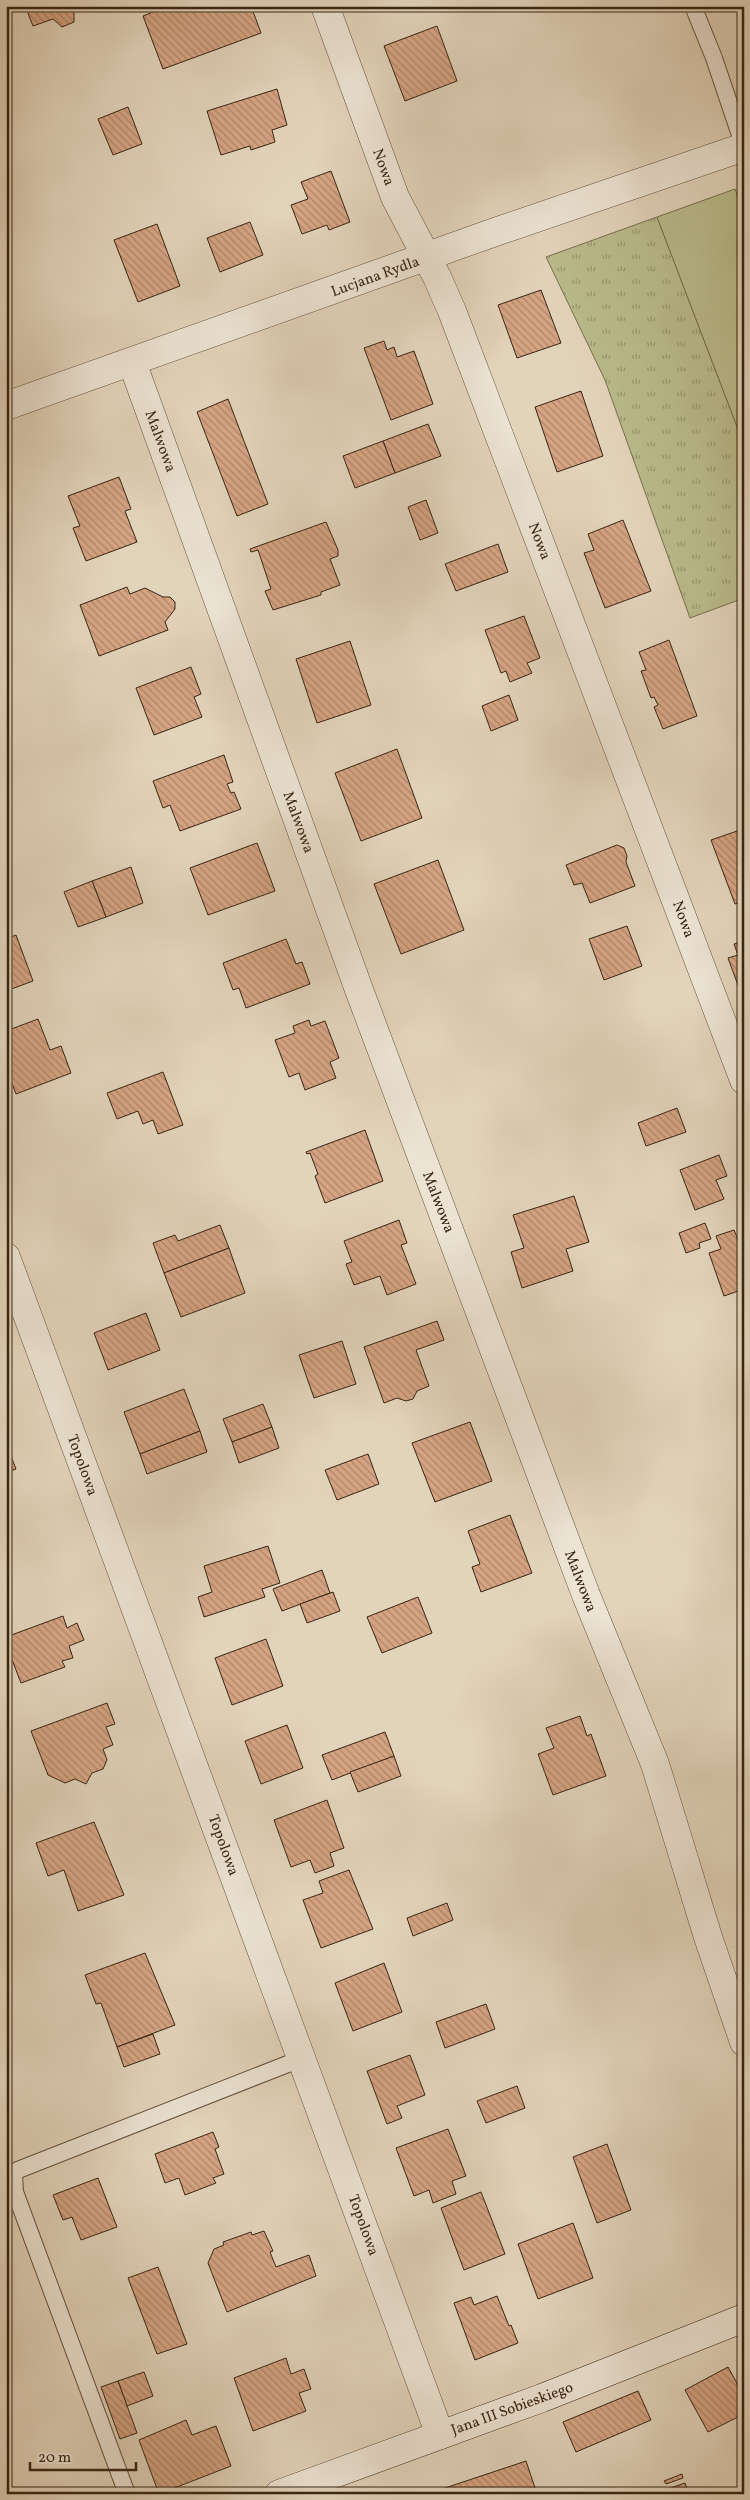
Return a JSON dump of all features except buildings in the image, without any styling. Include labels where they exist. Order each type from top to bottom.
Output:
[{"type":"street","name":"Nowa","points":[[325,6],[395,197],[452,312],[744,1080]]},
{"type":"street","name":"Lucjana Rydla","points":[[6,406],[498,231],[744,147]]},
{"type":"street","name":"Malwowa","points":[[132,362],[358,987],[586,1595],[655,1764],[708,1937],[744,2042]]},
{"type":"street","name":"Topolowa","points":[[6,1257],[303,2058],[440,2435]]},
{"type":"street","name":"Jana III Sobieskiego","points":[[279,2494],[619,2369],[744,2318]]},
{"type":"lane","points":[[693,6],[714,58],[744,147]]},
{"type":"lane","points":[[128,2494],[15,2192],[14,2174],[18,2170],[303,2058]]},
{"type":"green space","points":[[735,189],[744,211],[744,445],[657,217]]},
{"type":"green space","points":[[657,217],[744,445],[744,598],[690,618],[605,380],[546,257]]}]
